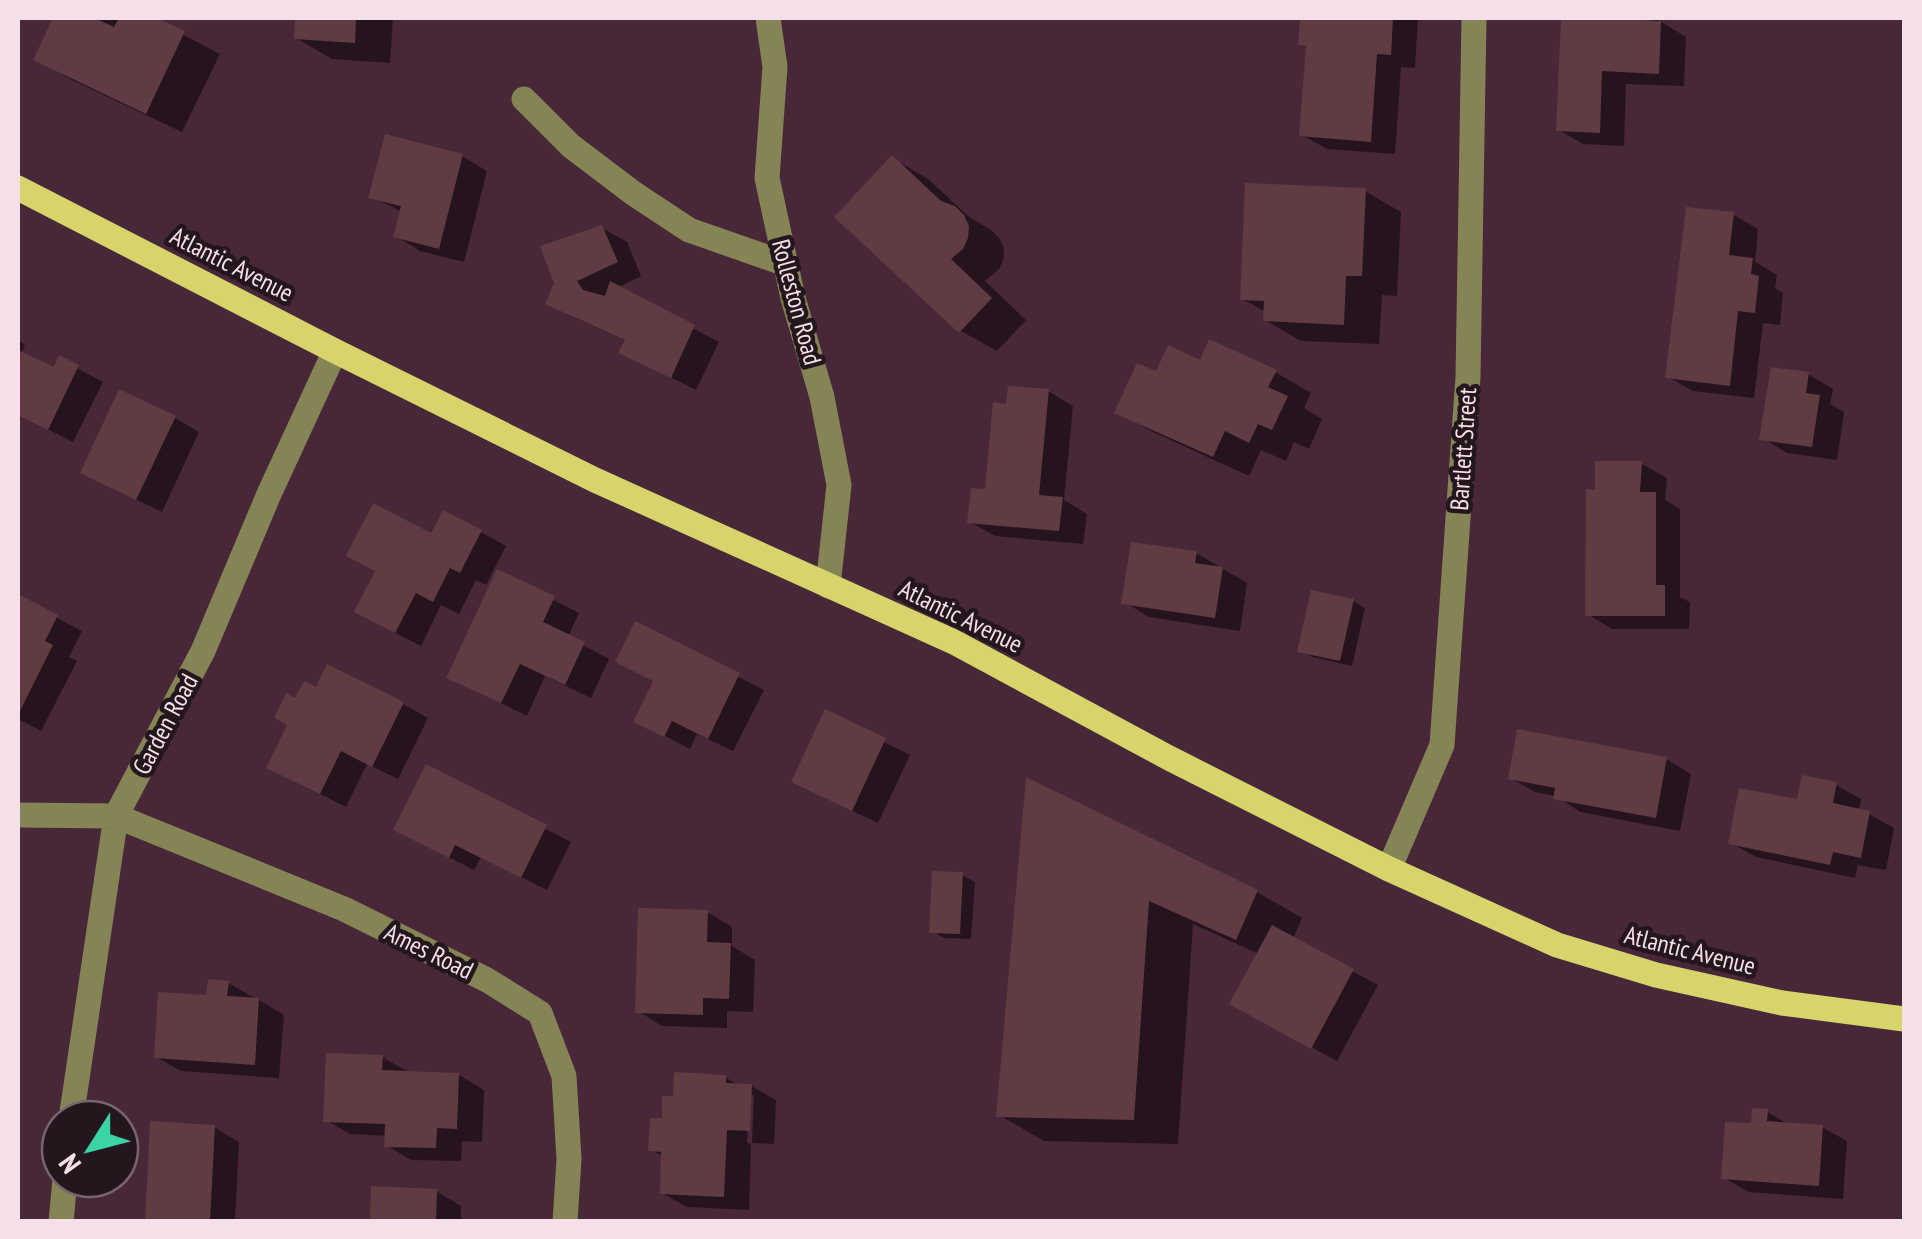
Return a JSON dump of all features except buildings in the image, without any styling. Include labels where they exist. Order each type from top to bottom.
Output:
[{"type":"main road","name":"Atlantic Avenue","points":[[18,188],[594,480],[954,642],[1169,758],[1389,869],[1557,944],[1656,975],[1782,1003],[1904,1020]]},
{"type":"street","name":"Rolleston Road","points":[[768,18],[775,67],[767,178],[793,298],[822,397],[840,486],[828,586]]},
{"type":"street","name":"Bartlett Street","points":[[1389,869],[1442,745],[1468,377],[1474,18]]},
{"type":"street","points":[[524,99],[570,146],[689,230],[786,264]]},
{"type":"street","name":"Garden Road","points":[[74,1099],[116,816],[204,651],[269,494],[335,351]]},
{"type":"street","points":[[18,816],[116,816]]},
{"type":"street","name":"Ames Road","points":[[116,816],[344,909],[488,980],[540,1013],[564,1076],[569,1159],[565,1222]]}]
